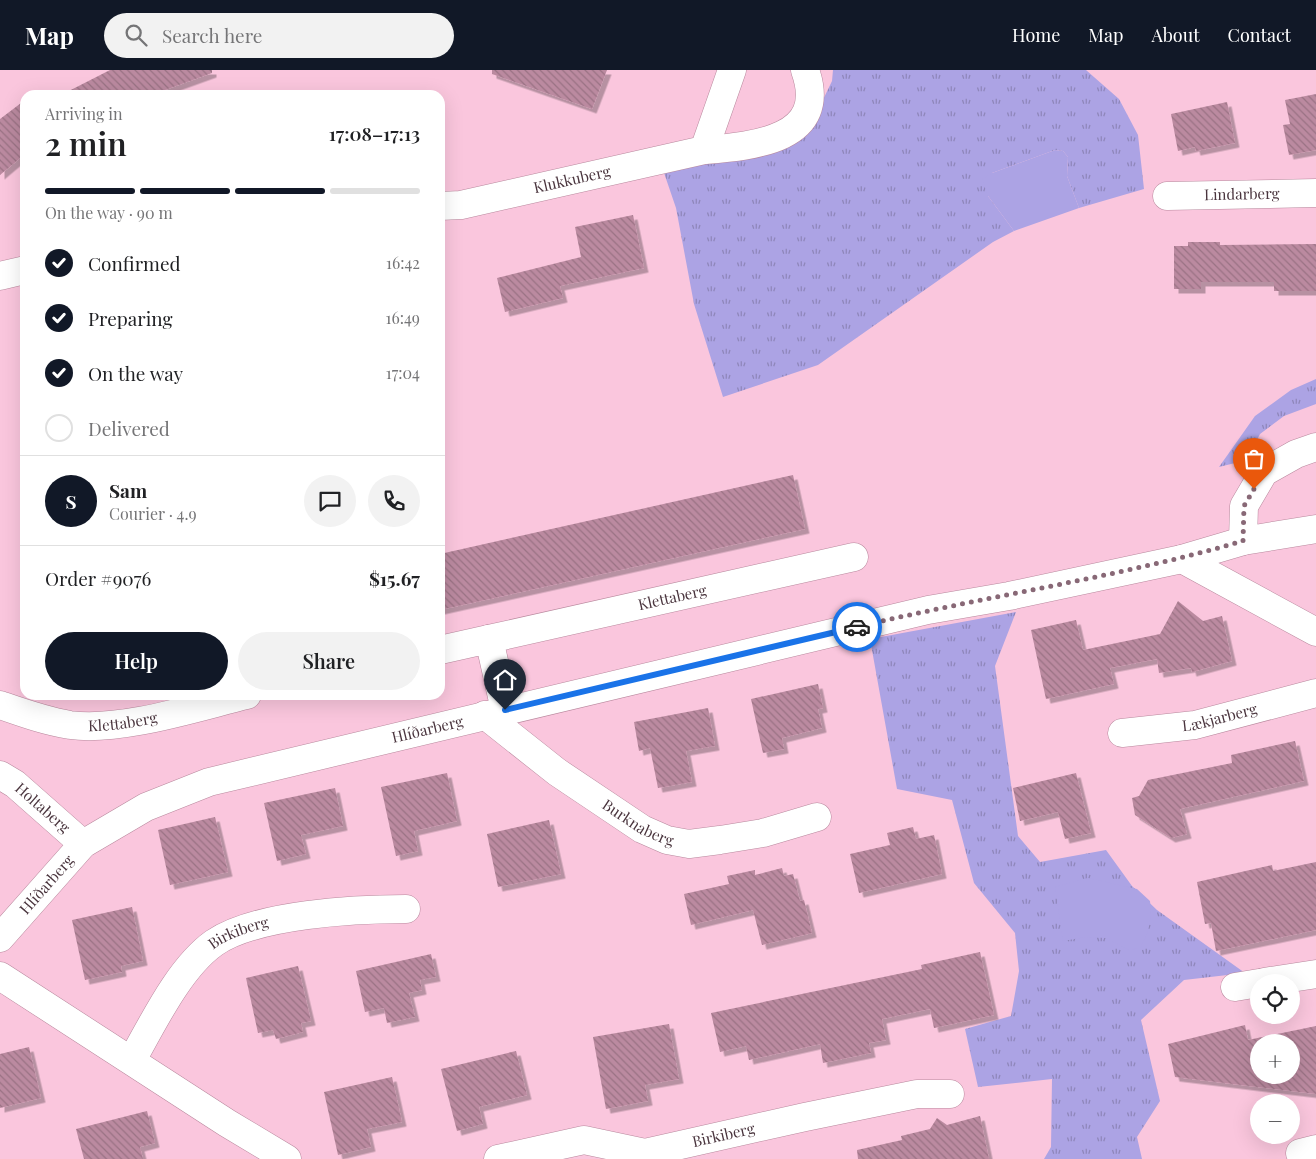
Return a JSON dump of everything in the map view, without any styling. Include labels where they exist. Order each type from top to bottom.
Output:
[{"type":"street","points":[[704,150],[732,70]]},
{"type":"street","name":"Klukkuberg","points":[[445,206],[460,205],[704,150],[746,146],[782,136],[799,124],[809,107],[810,84],[805,70]]},
{"type":"street","name":"Lindarberg","points":[[1167,196],[1316,193]]},
{"type":"street","points":[[0,276],[20,271]]},
{"type":"street","points":[[1243,541],[1244,506],[1264,472],[1296,454],[1316,448]]},
{"type":"street","name":"Hlíðarberg","points":[[0,938],[83,844],[146,807],[209,782],[378,743],[495,712],[928,610],[1009,596],[1182,559],[1243,541],[1316,529]]},
{"type":"street","name":"Klettaberg","points":[[445,649],[854,557]]},
{"type":"street","points":[[1182,559],[1316,632]]},
{"type":"street","points":[[489,639],[495,712]]},
{"type":"street","name":"Lækjarberg","points":[[1122,733],[1195,725],[1316,693]]},
{"type":"street","name":"Klettaberg","points":[[0,705],[39,719],[72,725],[116,725],[226,700]]},
{"type":"street","name":"Burknaberg","points":[[495,712],[557,772],[642,829],[667,840],[689,844],[720,840],[763,833],[817,817]]},
{"type":"street","name":"Holtaberg","points":[[0,775],[15,784],[83,844]]},
{"type":"street","name":"Birkiberg","points":[[132,1060],[179,979],[213,944],[239,929],[270,922],[362,909],[406,909]]},
{"type":"street","points":[[1300,976],[1316,974]]},
{"type":"street","points":[[0,976],[227,1123],[288,1159]]},
{"type":"street","name":"Birkiberg","points":[[498,1159],[584,1140],[645,1153],[805,1116],[918,1094],[950,1094]]},
{"type":"green space","points":[[833,70],[1086,70],[1119,99],[1138,135],[1144,189],[1079,208],[1067,176],[1068,157],[1063,151],[1055,150],[992,173],[988,196],[1014,231],[993,242],[818,365],[723,397],[694,304],[676,208],[662,167],[744,157],[806,135],[832,81]]},
{"type":"green space","points":[[1055,150],[1063,151],[1068,157],[1067,176],[1079,208],[1014,231],[988,196],[982,179],[992,173]]},
{"type":"green space","points":[[1316,379],[1316,404],[1284,416],[1260,434],[1250,454],[1239,462],[1219,467],[1255,416],[1291,390]]},
{"type":"green space","points":[[1016,612],[995,666],[1018,836],[1040,862],[1106,850],[1132,886],[1157,910],[1245,973],[1184,980],[1141,1020],[1160,1101],[1137,1137],[1142,1159],[1044,1159],[1051,1147],[1052,1079],[978,1087],[965,1029],[1011,1016],[1019,971],[1015,933],[974,883],[952,800],[897,789],[870,639]]},
{"type":"green space","points":[[1088,878],[1137,889],[1150,901],[1151,914],[1149,926],[1140,948],[1129,950],[1106,938],[1086,937],[1063,941],[1055,887]]},
{"type":"building","points":[[110,70],[212,70],[212,73],[165,90],[71,90]]},
{"type":"building","points":[[492,70],[607,70],[592,109],[492,74]]},
{"type":"building","points":[[1316,94],[1316,150],[1289,155],[1283,125],[1290,124],[1285,100]]},
{"type":"building","points":[[1227,102],[1235,143],[1196,151],[1195,147],[1178,151],[1171,114]]},
{"type":"building","points":[[20,104],[20,158],[0,175],[0,119]]},
{"type":"building","points":[[633,215],[644,268],[560,286],[563,298],[505,312],[497,278],[581,257],[575,227]]},
{"type":"building","points":[[1188,242],[1220,242],[1220,245],[1316,244],[1316,291],[1274,291],[1274,282],[1201,282],[1201,289],[1174,289],[1174,246],[1188,246]]},
{"type":"building","points":[[793,475],[805,529],[445,609],[445,553]]},
{"type":"building","points":[[1178,601],[1203,621],[1222,616],[1232,661],[1192,672],[1191,668],[1159,673],[1157,659],[1110,668],[1114,684],[1046,699],[1031,630],[1076,620],[1083,650],[1160,634]]},
{"type":"building","points":[[818,684],[823,708],[818,709],[822,728],[782,738],[784,749],[763,753],[751,699]]},
{"type":"building","points":[[708,708],[715,746],[686,751],[692,782],[658,788],[650,748],[639,751],[634,722]]},
{"type":"building","points":[[1295,741],[1304,781],[1180,809],[1187,834],[1171,838],[1135,815],[1132,798],[1139,796],[1148,780],[1232,763],[1231,755]]},
{"type":"building","points":[[447,773],[457,821],[414,831],[418,851],[396,856],[381,787]]},
{"type":"building","points":[[1076,773],[1091,833],[1065,839],[1058,812],[1020,821],[1013,788]]},
{"type":"building","points":[[335,788],[343,826],[301,835],[306,854],[277,861],[264,803]]},
{"type":"building","points":[[215,817],[228,872],[170,885],[158,830]]},
{"type":"building","points":[[549,820],[561,874],[498,887],[487,834]]},
{"type":"building","points":[[913,827],[916,839],[934,835],[942,874],[859,893],[850,854],[890,845],[887,833]]},
{"type":"building","points":[[1316,862],[1316,930],[1216,951],[1211,923],[1205,924],[1197,882],[1272,865],[1273,871]]},
{"type":"building","points":[[782,868],[784,876],[793,874],[800,901],[804,900],[812,933],[762,945],[753,910],[691,925],[684,894],[729,884],[727,876],[755,870],[755,875]]},
{"type":"building","points":[[132,907],[143,961],[121,966],[122,972],[85,980],[72,920]]},
{"type":"building","points":[[980,952],[994,1015],[934,1028],[930,1009],[882,1019],[886,1040],[869,1043],[871,1053],[823,1063],[820,1044],[749,1060],[746,1046],[720,1052],[711,1013],[922,969],[921,965]]},
{"type":"building","points":[[431,954],[436,977],[420,980],[422,990],[409,993],[415,1017],[387,1023],[384,1008],[365,1012],[356,971]]},
{"type":"building","points":[[298,966],[311,1021],[301,1023],[303,1032],[276,1039],[273,1030],[258,1033],[246,978]]},
{"type":"building","points":[[669,1024],[679,1079],[645,1085],[648,1101],[606,1109],[593,1037]]},
{"type":"building","points":[[1245,1025],[1248,1040],[1250,1040],[1250,1084],[1300,1084],[1300,1034],[1277,1034],[1316,1026],[1316,1094],[1175,1077],[1168,1044]]},
{"type":"building","points":[[29,1047],[41,1098],[0,1108],[0,1054]]},
{"type":"building","points":[[516,1051],[527,1095],[479,1107],[483,1124],[457,1131],[441,1069]]},
{"type":"building","points":[[392,1077],[402,1122],[367,1129],[371,1147],[338,1155],[324,1092]]},
{"type":"building","points":[[147,1111],[155,1143],[140,1147],[143,1159],[84,1159],[76,1129]]},
{"type":"building","points":[[980,1116],[989,1159],[858,1159],[857,1150],[902,1140],[901,1136],[930,1129],[937,1118],[947,1125]]},
{"type":"way so far","points":[[857,627],[928,610],[1009,596],[1182,559],[1243,541],[1244,506],[1254,489]]},
{"type":"route","points":[[505,710],[857,627]]}]
